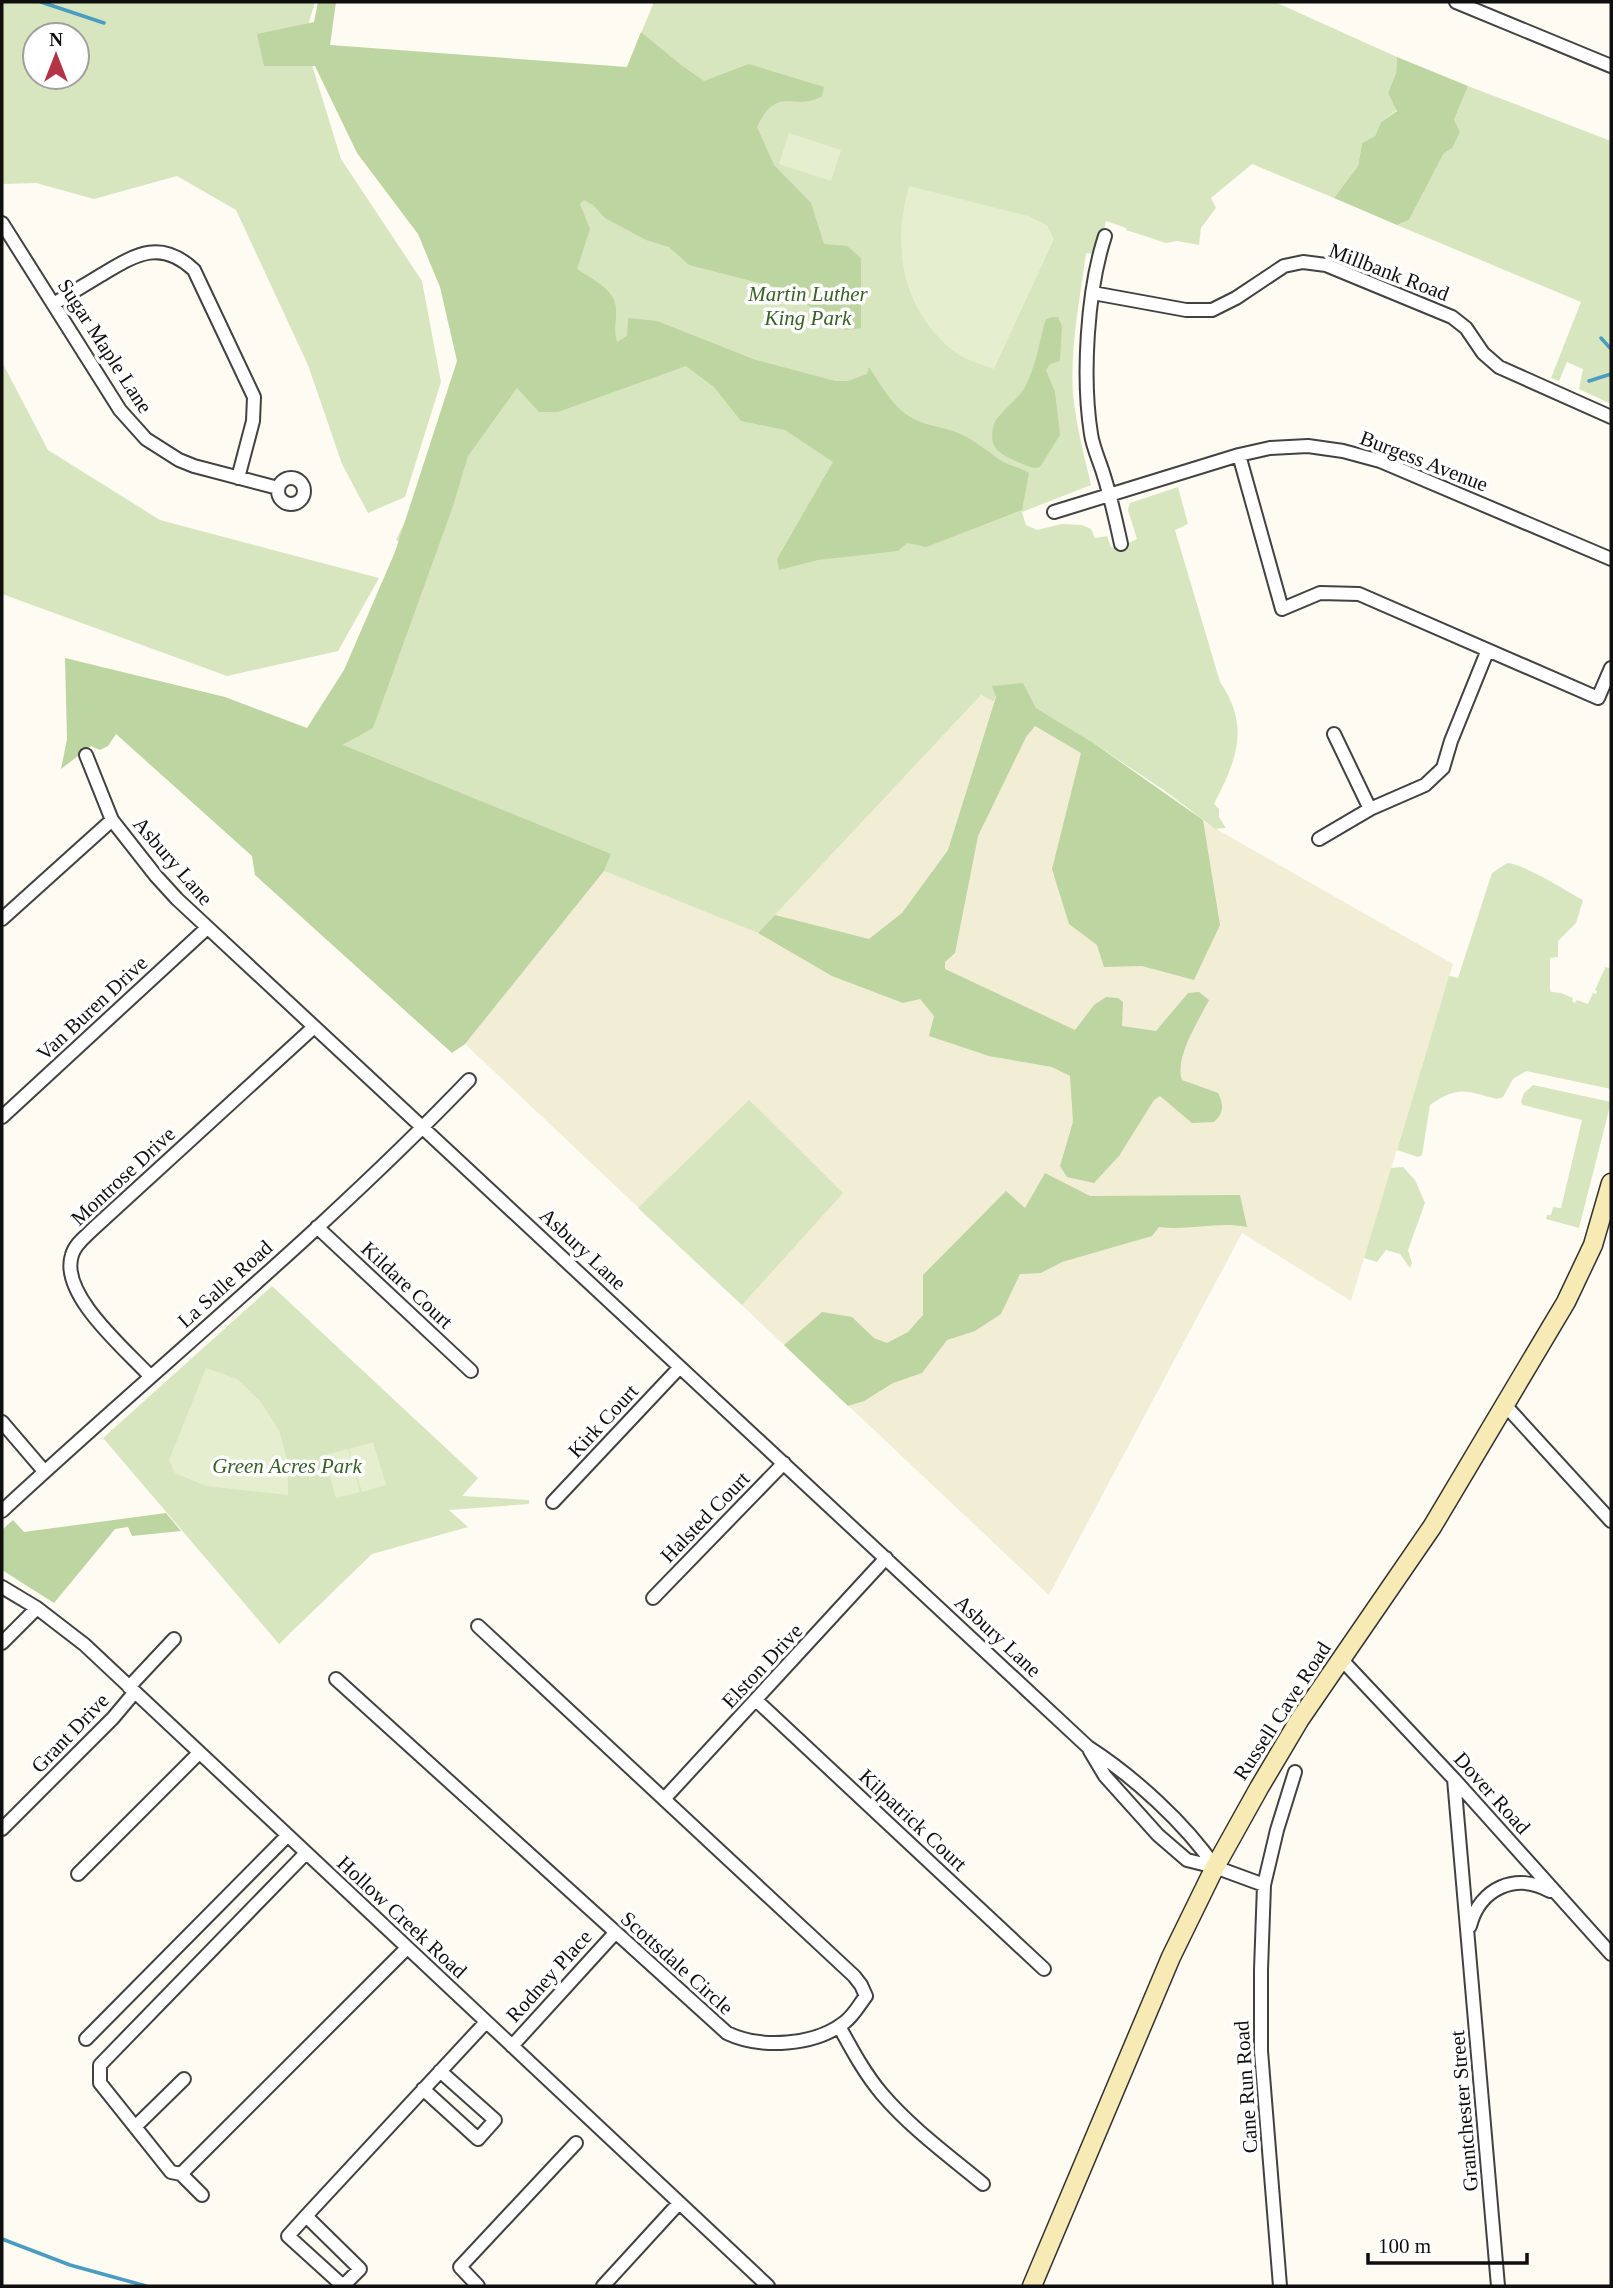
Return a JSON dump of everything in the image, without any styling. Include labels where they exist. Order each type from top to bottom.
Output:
[{"type":"main road","name":"Russell Cave Road","points":[[1032,2286],[1171,1957],[1215,1867],[1293,1730],[1432,1527],[1505,1405],[1586,1264],[1611,1183]]},
{"type":"street","points":[[1456,2],[1611,66]]},
{"type":"street","name":"Sugar Maple Lane","points":[[2,223],[120,410],[146,439],[186,463],[278,488]]},
{"type":"street","points":[[1105,236],[1097,261],[1088,341],[1091,436],[1121,544]]},
{"type":"street","points":[[54,304],[138,254],[161,252],[186,263],[194,270],[254,397],[253,421],[238,478]]},
{"type":"street","name":"Millbank Road","points":[[1093,293],[1186,310],[1212,310],[1236,298],[1284,266],[1303,262],[1326,265],[1452,317],[1466,328],[1483,353],[1499,366],[1611,417]]},
{"type":"street","name":"Burgess Avenue","points":[[1054,512],[1239,455],[1270,448],[1308,446],[1368,457],[1611,559]]},
{"type":"street","points":[[1239,455],[1282,610],[1320,593],[1359,594],[1487,652],[1598,698],[1611,668]]},
{"type":"street","points":[[1319,839],[1370,808],[1425,785],[1443,768],[1487,652]]},
{"type":"street","points":[[1334,734],[1370,808]]},
{"type":"street","name":"Asbury Lane","points":[[86,755],[112,820],[156,876],[208,928],[1088,1747],[1115,1764],[1197,1841],[1215,1867]]},
{"type":"street","points":[[2,919],[112,820]]},
{"type":"street","name":"Van Buren Drive","points":[[2,1118],[208,928]]},
{"type":"street","name":"Montrose Drive","points":[[150,1376],[87,1308],[78,1294],[71,1270],[73,1252],[93,1229],[314,1027]]},
{"type":"street","name":"La Salle Road","points":[[2,1511],[317,1227],[424,1127],[469,1080]]},
{"type":"street","name":"Kildare Court","points":[[317,1227],[471,1371]]},
{"type":"street","name":"Kirk Court","points":[[553,1502],[680,1367]]},
{"type":"street","points":[[1505,1405],[1611,1521]]},
{"type":"street","points":[[2,1422],[44,1471]]},
{"type":"street","name":"Halsted Court","points":[[653,1598],[784,1464]]},
{"type":"street","name":"Elston Drive","points":[[665,1798],[886,1558]]},
{"type":"street","name":"Hollow Creek Road","points":[[2,1587],[68,1630],[766,2285]]},
{"type":"street","points":[[2,1643],[37,1608]]},
{"type":"street","name":"Scottsdale Circle","points":[[336,1679],[718,2026],[739,2039],[784,2043],[823,2034],[839,2026],[853,2014],[866,1996],[861,1985],[665,1798],[478,1626]]},
{"type":"street","name":"Grant Drive","points":[[2,1829],[113,1718],[131,1690],[174,1639]]},
{"type":"street","name":"Dover Road","points":[[1342,1660],[1454,1779],[1611,1954]]},
{"type":"street","name":"Kilpatrick Court","points":[[757,1700],[1044,1969]]},
{"type":"street","name":"Asbury Lane","points":[[1088,1747],[1105,1776],[1158,1835],[1187,1860],[1215,1867]]},
{"type":"street","points":[[78,1874],[199,1753]]},
{"type":"street","name":"Cane Run Road","points":[[1280,2286],[1259,2011],[1264,1885],[1295,1772]]},
{"type":"street","name":"Grantchester Street","points":[[1454,1779],[1498,2286]]},
{"type":"street","points":[[86,2039],[287,1836]]},
{"type":"street","points":[[202,2195],[181,2174],[171,2172],[100,2083],[100,2065],[306,1853]]},
{"type":"street","points":[[1215,1867],[1264,1885]]},
{"type":"street","name":"Grantchester Street","points":[[1468,1932],[1476,1908],[1484,1897],[1506,1884],[1528,1883],[1559,1897]]},
{"type":"street","name":"Rodney Place","points":[[512,2046],[615,1933]]},
{"type":"street","points":[[181,2174],[407,1948]]},
{"type":"street","points":[[306,2216],[360,2269],[343,2286],[288,2235],[486,2022]]},
{"type":"street","points":[[839,2026],[857,2059],[893,2107],[931,2142],[983,2183]]},
{"type":"street","points":[[423,2089],[478,2139],[495,2120],[440,2071]]},
{"type":"street","points":[[135,2127],[184,2079]]},
{"type":"street","points":[[478,2286],[460,2267],[576,2143]]},
{"type":"street","points":[[603,2286],[679,2203]]},
{"type":"shaded area","points":[[981,695],[1453,964],[1351,1301],[1242,1233],[1049,1595],[465,1044],[604,871],[758,933]]},
{"type":"green space","points":[[2,2],[315,2],[304,39],[341,159],[422,281],[441,382],[405,497],[368,513],[342,464],[308,365],[236,210],[177,176],[94,199],[36,183],[2,184]]},
{"type":"green space","points":[[318,2],[336,2],[330,45],[627,67],[641,32],[704,81],[749,64],[824,87],[822,96],[812,100],[779,102],[772,106],[757,127],[774,165],[811,203],[824,244],[847,246],[861,258],[861,328],[846,330],[831,323],[790,291],[689,265],[669,247],[646,240],[605,218],[584,200],[580,204],[590,229],[577,269],[607,290],[615,301],[617,342],[627,336],[628,318],[657,321],[753,359],[835,381],[848,381],[867,374],[869,367],[891,399],[907,415],[964,436],[1003,462],[1029,473],[1022,510],[926,547],[907,543],[898,551],[818,560],[779,570],[777,559],[833,462],[785,430],[741,421],[714,387],[686,366],[558,412],[539,412],[517,388],[468,456],[453,506],[373,728],[343,745],[611,854],[604,871],[465,1044],[452,1053],[255,875],[252,856],[116,734],[108,746],[100,750],[91,746],[61,769],[67,739],[65,658],[225,697],[307,728],[344,670],[395,552],[457,361],[440,287],[418,234],[357,153],[315,66],[264,66],[257,34],[314,22]]},
{"type":"green space","name":"Martin Luther King Park","points":[[654,2],[1275,2],[1397,57],[1396,73],[1388,93],[1397,110],[1381,122],[1375,136],[1362,143],[1358,166],[1334,198],[1252,164],[1211,198],[1216,208],[1201,228],[1199,245],[1177,241],[1166,243],[1106,221],[1098,254],[1086,253],[1072,376],[1074,406],[1091,485],[1022,512],[1026,525],[1037,530],[1062,524],[1082,525],[1091,529],[1095,538],[1107,536],[1111,547],[1122,546],[1137,539],[1128,510],[1130,503],[1178,487],[1188,524],[1175,530],[1220,682],[1230,698],[1238,729],[1234,758],[1214,804],[1219,809],[1219,817],[1226,828],[1215,829],[1168,793],[1036,708],[1023,684],[993,686],[996,696],[994,702],[981,695],[758,933],[604,871],[610,854],[342,746],[373,727],[434,557],[396,540],[627,67]]},
{"type":"green space","points":[[1397,57],[1468,86],[1454,120],[1460,132],[1452,148],[1444,153],[1409,220],[1397,225],[1334,198],[1358,166],[1362,143],[1375,136],[1381,122],[1397,111],[1388,93],[1396,73]]},
{"type":"green space","points":[[1468,86],[1611,141],[1611,404],[1579,389],[1583,369],[1567,362],[1559,381],[1551,378],[1581,302],[1397,225],[1409,220],[1444,153]]},
{"type":"green space","points":[[789,133],[841,150],[831,181],[779,164]]},
{"type":"green space","points":[[909,186],[1028,216],[1047,225],[1054,239],[994,369],[955,353],[934,332],[911,294],[905,274],[901,231]]},
{"type":"green space","points":[[1058,317],[1062,326],[1060,361],[1050,364],[1046,370],[1055,392],[1060,435],[1040,467],[1032,467],[997,450],[992,433],[996,420],[1025,387],[1046,319]]},
{"type":"green space","points":[[2,362],[48,450],[160,520],[379,578],[338,651],[227,676],[2,594]]},
{"type":"green space","points":[[1023,683],[1036,708],[1092,742],[1203,820],[1220,925],[1194,980],[1142,966],[1104,967],[1097,945],[1069,924],[1052,869],[1081,753],[1035,726],[1026,737],[978,836],[955,953],[945,962],[945,969],[1075,1030],[1094,1005],[1106,997],[1118,998],[1123,1002],[1122,1026],[1156,1031],[1188,993],[1199,992],[1209,1000],[1184,1050],[1180,1071],[1182,1080],[1218,1093],[1222,1105],[1220,1115],[1214,1122],[1192,1123],[1160,1096],[1154,1100],[1119,1156],[1094,1183],[1067,1177],[1060,1166],[1073,1122],[1070,1076],[1052,1067],[989,1056],[929,1036],[934,1016],[920,999],[903,1003],[832,976],[758,933],[775,915],[869,939],[902,913],[948,850],[996,697],[992,686]]},
{"type":"green space","points":[[1507,863],[1534,873],[1583,900],[1576,923],[1558,941],[1558,957],[1550,958],[1550,989],[1551,992],[1573,998],[1575,1003],[1577,1000],[1588,1004],[1593,993],[1596,994],[1595,990],[1605,968],[1603,967],[1611,968],[1611,1089],[1526,1071],[1513,1079],[1503,1097],[1497,1099],[1456,1092],[1430,1105],[1422,1155],[1418,1157],[1397,1150],[1449,976],[1458,978],[1492,873]]},
{"type":"green space","points":[[1533,1085],[1611,1102],[1579,1228],[1546,1219],[1547,1215],[1551,1215],[1553,1207],[1561,1208],[1582,1120],[1523,1105],[1521,1102],[1524,1093]]},
{"type":"green space","points":[[749,1100],[843,1193],[742,1305],[638,1208]]},
{"type":"green space","points":[[1403,1167],[1415,1180],[1425,1203],[1408,1250],[1412,1263],[1410,1268],[1400,1254],[1386,1250],[1377,1262],[1364,1258],[1391,1168]]},
{"type":"green space","points":[[1045,1173],[1090,1196],[1240,1195],[1247,1227],[1159,1227],[1152,1236],[1062,1262],[1041,1273],[1020,1274],[1001,1314],[975,1331],[947,1340],[922,1373],[893,1383],[864,1401],[848,1406],[784,1345],[822,1312],[852,1317],[874,1338],[887,1343],[908,1332],[923,1315],[923,1275],[1006,1191],[1025,1208]]},
{"type":"green space","name":"Green Acres Park","points":[[272,1286],[478,1478],[462,1496],[529,1500],[529,1504],[449,1510],[468,1527],[372,1554],[279,1644],[103,1438]]},
{"type":"green space","points":[[206,1368],[237,1379],[260,1401],[279,1430],[288,1463],[288,1495],[206,1486],[175,1473],[169,1460]]},
{"type":"green space","points":[[373,1442],[386,1485],[362,1492],[349,1449]]},
{"type":"green space","points":[[348,1449],[360,1492],[336,1498],[324,1455]]},
{"type":"green space","points":[[166,1513],[181,1531],[132,1536],[128,1527],[115,1529],[54,1603],[2,1570],[2,1530],[13,1520],[24,1532]]},
{"type":"waterway","points":[[41,2],[104,23]]},
{"type":"waterway","points":[[1601,338],[1611,349]]},
{"type":"waterway","points":[[1589,381],[1611,374]]},
{"type":"waterway","points":[[2,2239],[70,2265],[146,2286]]}]
